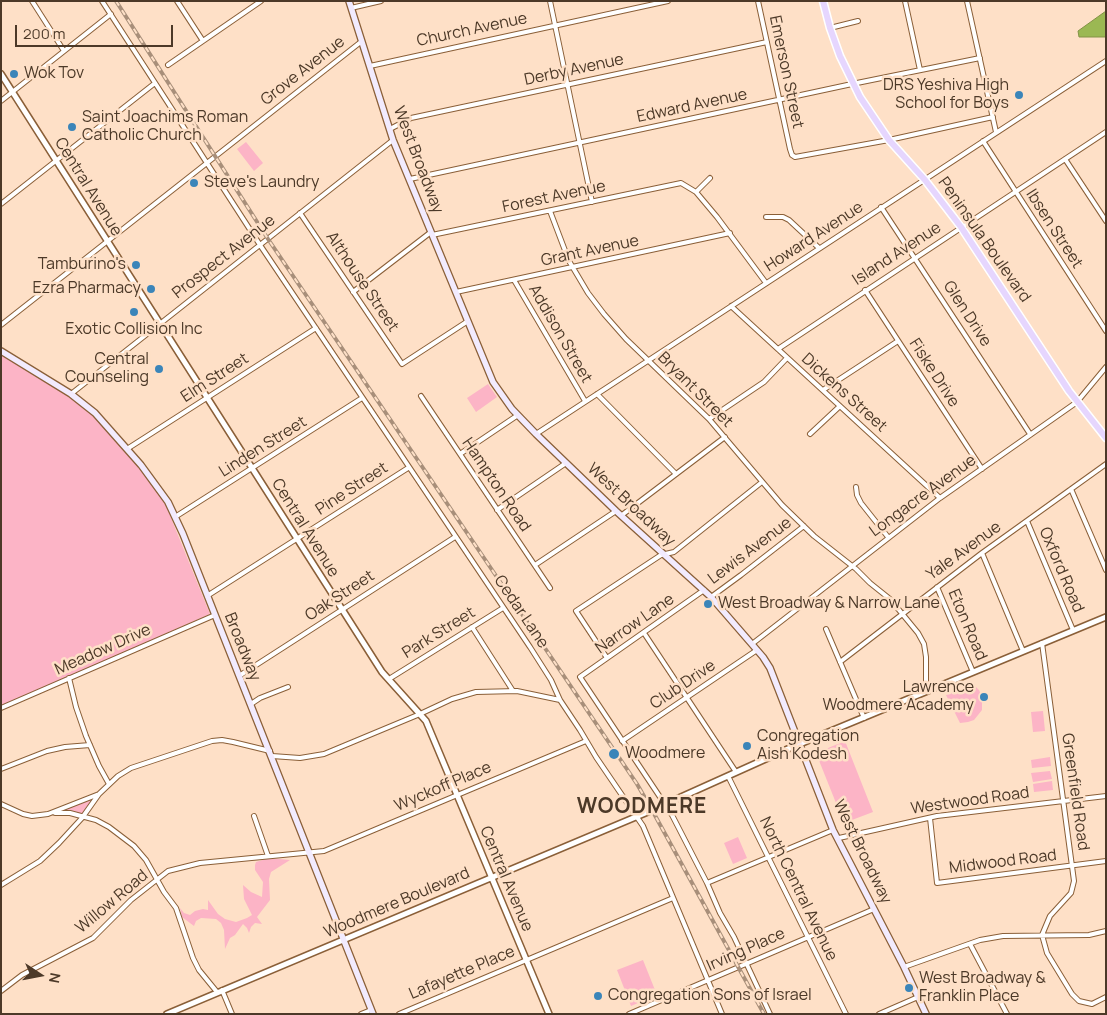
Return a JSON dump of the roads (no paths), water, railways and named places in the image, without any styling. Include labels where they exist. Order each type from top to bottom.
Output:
[{"type":"main road","name":"Peninsula Boulevard","points":[[823,1],[830,28],[852,84],[864,105],[889,140],[962,227],[1077,402],[1106,438]]},
{"type":"main road","name":"West Broadway","points":[[350,4],[393,140],[493,382],[504,399],[536,434],[711,596],[758,650],[770,668],[833,830],[839,838],[926,1014]]},
{"type":"main road","name":"Broadway","points":[[1,351],[71,394],[95,414],[153,479],[168,502],[251,704],[372,1012]]},
{"type":"street","points":[[32,1],[64,52]]},
{"type":"street","name":"Cedar Lane","points":[[102,1],[260,245],[551,680],[560,700],[643,826],[722,1014]]},
{"type":"street","points":[[177,1],[203,41]]},
{"type":"street","points":[[168,65],[261,1]]},
{"type":"street","points":[[350,4],[381,1]]},
{"type":"street","points":[[550,1],[592,202]]},
{"type":"street","name":"Church Avenue","points":[[370,66],[668,1]]},
{"type":"street","name":"Emerson Street","points":[[758,1],[792,155],[799,157],[889,140]]},
{"type":"street","points":[[905,1],[920,70]]},
{"type":"street","points":[[967,1],[996,132]]},
{"type":"street","points":[[1,101],[111,14]]},
{"type":"street","points":[[830,28],[858,21]]},
{"type":"street","name":"Grove Avenue","points":[[1,325],[362,41]]},
{"type":"street","name":"Derby Avenue","points":[[390,129],[411,118],[766,42]]},
{"type":"street","name":"Edward Avenue","points":[[410,179],[980,58]]},
{"type":"street","name":"Howard Avenue","points":[[536,434],[1106,61]]},
{"type":"street","name":"Central Avenue","points":[[1,74],[382,672],[420,714],[431,732],[549,1014]]},
{"type":"street","points":[[1,204],[155,83]]},
{"type":"street","points":[[889,140],[993,117]]},
{"type":"street","name":"Island Avenue","points":[[778,349],[1106,132]]},
{"type":"street","name":"Prospect Avenue","points":[[71,394],[393,140]]},
{"type":"street","name":"Ibsen Street","points":[[983,141],[1106,330]]},
{"type":"street","points":[[1065,159],[1106,221]]},
{"type":"street","points":[[710,178],[696,192],[730,233],[766,283]]},
{"type":"street","name":"Forest Avenue","points":[[431,234],[681,183],[696,192]]},
{"type":"street","name":"Glen Drive","points":[[882,207],[1030,434]]},
{"type":"street","name":"Bryant Street","points":[[550,210],[561,242],[588,292],[604,314],[709,419],[762,482],[804,526],[820,542],[890,598],[903,613],[924,644],[926,692]]},
{"type":"street","name":"Althouse Street","points":[[300,213],[402,364],[468,321]]},
{"type":"street","points":[[766,217],[783,217],[789,220],[818,248]]},
{"type":"street","name":"Grant Avenue","points":[[456,292],[730,233]]},
{"type":"street","points":[[353,292],[431,234]]},
{"type":"street","name":"Addison Street","points":[[514,280],[585,402]]},
{"type":"street","name":"Fiske Drive","points":[[865,290],[982,469]]},
{"type":"street","name":"Dickens Street","points":[[731,306],[940,498]]},
{"type":"street","name":"Elm Street","points":[[127,448],[316,328]]},
{"type":"street","points":[[823,390],[898,341]]},
{"type":"street","points":[[709,419],[764,382],[787,358]]},
{"type":"street","name":"Longacre Avenue","points":[[752,644],[940,498],[1077,402],[1106,367]]},
{"type":"street","name":"Addison Street","points":[[597,394],[676,474]]},
{"type":"street","name":"Hampton Road","points":[[421,396],[550,588]]},
{"type":"street","name":"Linden Street","points":[[175,517],[362,398]]},
{"type":"street","points":[[810,434],[840,406]]},
{"type":"street","points":[[460,454],[518,415]]},
{"type":"street","points":[[622,515],[725,437]]},
{"type":"street","points":[[497,510],[566,463]]},
{"type":"street","name":"Yale Avenue","points":[[840,662],[982,553],[1106,464]]},
{"type":"street","name":"Pine Street","points":[[207,596],[408,468]]},
{"type":"street","points":[[607,658],[576,611],[644,564],[661,554],[665,555],[674,552],[762,482]]},
{"type":"street","points":[[856,487],[861,503],[888,537]]},
{"type":"street","points":[[1071,489],[1106,570]]},
{"type":"street","points":[[535,565],[616,510]]},
{"type":"street","name":"Oxford Road","points":[[1027,521],[1073,630]]},
{"type":"street","name":"Lewis Avenue","points":[[711,596],[804,526]]},
{"type":"street","name":"Oak Street","points":[[239,676],[455,537]]},
{"type":"street","points":[[982,553],[1023,651]]},
{"type":"street","name":"Eton Road","points":[[937,587],[973,672]]},
{"type":"street","name":"Narrow Lane","points":[[622,741],[580,678],[704,590]]},
{"type":"street","name":"Park Street","points":[[389,680],[503,608]]},
{"type":"street","name":"Meadow Drive","points":[[1,708],[98,664],[215,615]]},
{"type":"street","name":"Woodmere Boulevard","points":[[167,1014],[1106,617]]},
{"type":"street","points":[[472,627],[513,691]]},
{"type":"street","points":[[826,629],[864,718]]},
{"type":"street","points":[[644,633],[736,772]]},
{"type":"street","name":"Greenfield Road","points":[[1042,643],[1074,881],[1071,893],[1050,916],[1042,936]]},
{"type":"street","name":"Club Drive","points":[[622,741],[758,650]]},
{"type":"street","points":[[69,678],[76,707],[90,745],[109,784]]},
{"type":"street","points":[[251,704],[260,698],[288,687]]},
{"type":"street","points":[[1,885],[40,861],[59,844],[84,816],[99,794],[131,768],[212,741],[233,742],[271,754],[300,758],[324,754],[465,694],[513,691],[560,700]]},
{"type":"street","name":"Wyckoff Place","points":[[309,852],[324,851],[586,741]]},
{"type":"street","points":[[622,741],[672,816],[707,883],[720,913],[734,937],[770,1014]]},
{"type":"street","points":[[1,770],[46,751],[90,745]]},
{"type":"street","name":"North Central Avenue","points":[[728,776],[846,1014]]},
{"type":"street","points":[[48,814],[99,794]]},
{"type":"street","name":"Westwood Road","points":[[839,838],[930,818],[1106,796]]},
{"type":"street","points":[[1,804],[32,816],[63,813],[84,816],[109,826],[129,842],[146,860],[176,908],[189,949],[199,970],[219,991],[232,1014]]},
{"type":"street","points":[[254,816],[268,856]]},
{"type":"street","name":"Midwood Road","points":[[930,818],[937,883],[1106,861]]},
{"type":"street","points":[[707,883],[833,830]]},
{"type":"street","name":"Willow Road","points":[[1,991],[22,974],[93,938],[131,900],[168,871],[200,863],[309,852]]},
{"type":"street","name":"Lafayette Place","points":[[399,1014],[673,898]]},
{"type":"street","name":"Irving Place","points":[[629,1014],[874,909]]},
{"type":"street","points":[[904,967],[980,940],[1003,936],[1089,935],[1106,931]]},
{"type":"street","points":[[1042,936],[1046,953],[1078,1001],[1092,1004],[1106,997]]},
{"type":"street","points":[[970,944],[1007,1014]]},
{"type":"street","points":[[879,1014],[918,997]]},
{"type":"street","points":[[361,1014],[372,1012]]},
{"type":"railway","points":[[116,1],[268,239],[637,784],[764,1014]]},
{"type":"place","name":"Wok Tov","points":[[14,74]]},
{"type":"place","name":"DRS Yeshiva High School for Boys","points":[[1019,95]]},
{"type":"place","name":"Saint Joachims Roman Catholic Church","points":[[72,127]]},
{"type":"place","name":"Steve's Laundry","points":[[194,183]]},
{"type":"place","name":"Tamburino's","points":[[136,265]]},
{"type":"place","name":"Ezra Pharmacy","points":[[151,289]]},
{"type":"place","name":"Exotic Collision Inc","points":[[134,312]]},
{"type":"place","name":"Central Counseling","points":[[159,369]]},
{"type":"place","name":"West Broadway & Narrow Lane","points":[[708,604]]},
{"type":"place","name":"Lawrence Woodmere Academy","points":[[984,697]]},
{"type":"place","name":"Congregation Aish Kodesh","points":[[747,746]]},
{"type":"place","name":"Woodmere","points":[[614,754]]},
{"type":"place","name":"West Broadway & Franklin Place","points":[[909,988]]},
{"type":"place","name":"Congregation Sons of Israel","points":[[598,996]]},
{"type":"district","name":"WOODMERE","points":[[642,807]]}]
